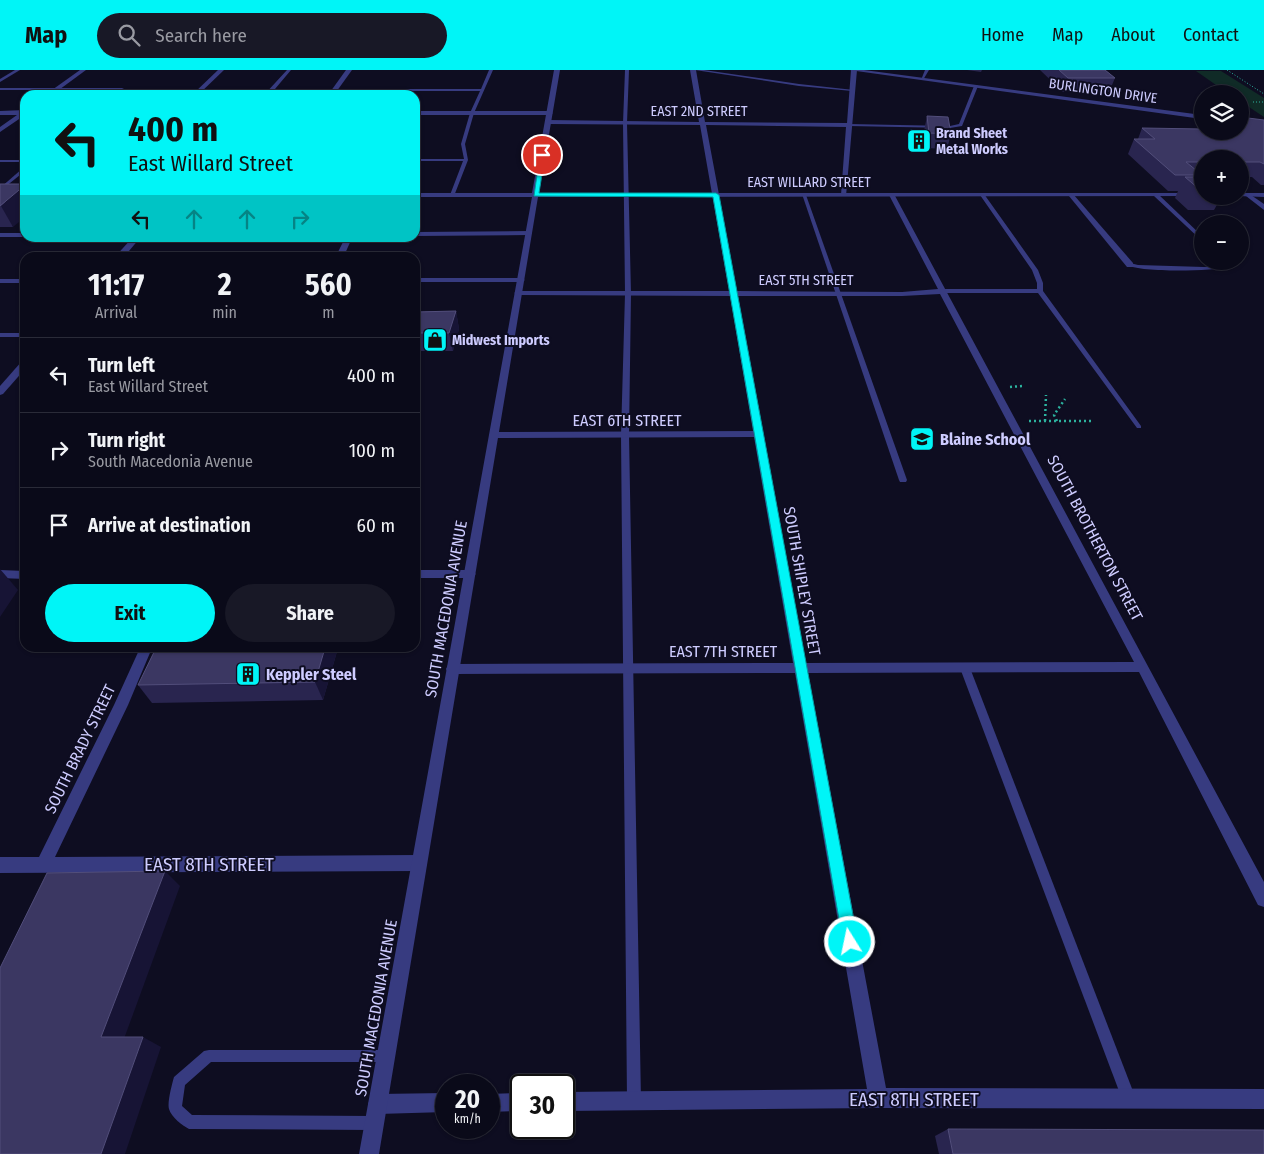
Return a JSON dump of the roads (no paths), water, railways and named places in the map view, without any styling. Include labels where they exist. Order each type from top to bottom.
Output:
[{"type":"street","points":[[57,89],[83,70]]},
{"type":"street","points":[[200,90],[220,70]]},
{"type":"street","points":[[335,90],[349,70]]},
{"type":"street","name":"SOUTH MACEDONIA AVENUE","points":[[369,1154],[557,70]]},
{"type":"street","name":"SOUTH SHIPLEY STREET","points":[[693,70],[878,1098]]},
{"type":"street","points":[[844,195],[852,90],[857,70]]},
{"type":"street","name":"BURLINGTON DRIVE","points":[[857,70],[1194,116]]},
{"type":"street","points":[[0,112],[20,112]]},
{"type":"street","points":[[420,113],[550,113]]},
{"type":"street","points":[[0,130],[20,116]]},
{"type":"street","name":"EAST 2ND STREET","points":[[548,122],[849,125]]},
{"type":"street","points":[[0,195],[8,195]]},
{"type":"street","name":"EAST WILLARD STREET","points":[[420,195],[1194,195]]},
{"type":"street","name":"SOUTH BROTHERTON STREET","points":[[892,195],[1264,899]]},
{"type":"street","points":[[1071,195],[1130,265]]},
{"type":"street","points":[[1249,195],[1264,195]]},
{"type":"street","points":[[1249,198],[1264,208]]},
{"type":"street","points":[[123,252],[132,242]]},
{"type":"street","name":"EAST 5TH STREET","points":[[420,280],[628,294],[838,294],[943,291]]},
{"type":"street","points":[[0,281],[20,281]]},
{"type":"street","points":[[0,392],[20,369]]},
{"type":"street","name":"EAST 6TH STREET","points":[[494,435],[759,434]]},
{"type":"street","points":[[0,574],[20,575]]},
{"type":"street","points":[[420,574],[470,574]]},
{"type":"street","name":"SOUTH BRADY STREET","points":[[44,865],[122,704],[144,652]]},
{"type":"street","name":"EAST 7TH STREET","points":[[453,669],[1143,667]]},
{"type":"street","name":"EAST 8TH STREET","points":[[0,865],[418,863]]},
{"type":"street","name":"EAST 8TH STREET","points":[[575,1102],[878,1098],[1264,1100]]},
{"type":"street","points":[[376,1114],[435,1106]]},
{"type":"lane","points":[[0,81],[18,70]]},
{"type":"lane","points":[[272,90],[289,70]]},
{"type":"lane","points":[[452,195],[466,160],[463,144],[472,113],[491,70]]},
{"type":"lane","points":[[627,70],[625,123],[628,294],[625,435],[634,1101]]},
{"type":"lane","points":[[697,70],[799,85],[852,90]]},
{"type":"lane","points":[[922,79],[927,70]]},
{"type":"lane","points":[[849,125],[950,127],[962,125],[976,86]]},
{"type":"lane","points":[[0,89],[122,89],[121,90]]},
{"type":"lane","points":[[272,90],[482,90]]},
{"type":"lane","points":[[0,160],[20,160]]},
{"type":"lane","points":[[420,160],[466,160]]},
{"type":"lane","points":[[0,190],[20,173]]},
{"type":"lane","points":[[804,195],[903,480]]},
{"type":"lane","points":[[982,195],[1035,270],[1040,282],[1040,291],[1139,427]]},
{"type":"lane","points":[[1156,195],[1194,231]]},
{"type":"lane","points":[[0,234],[20,235]]},
{"type":"lane","points":[[420,234],[529,234]]},
{"type":"lane","points":[[1130,265],[1138,267],[1194,269]]},
{"type":"lane","points":[[943,291],[1040,291]]},
{"type":"lane","points":[[0,335],[20,335]]},
{"type":"lane","points":[[965,668],[1129,1099]]},
{"type":"lane","points":[[376,1114],[189,1122],[175,1108],[179,1082],[208,1056],[386,1056]]},
{"type":"place","name":"Brand Sheet Metal Works","points":[[919,141]]},
{"type":"place","name":"Midwest Imports","points":[[435,340]]},
{"type":"place","name":"Blaine School","points":[[922,439]]},
{"type":"place","name":"Keppler Steel","points":[[248,674]]}]
